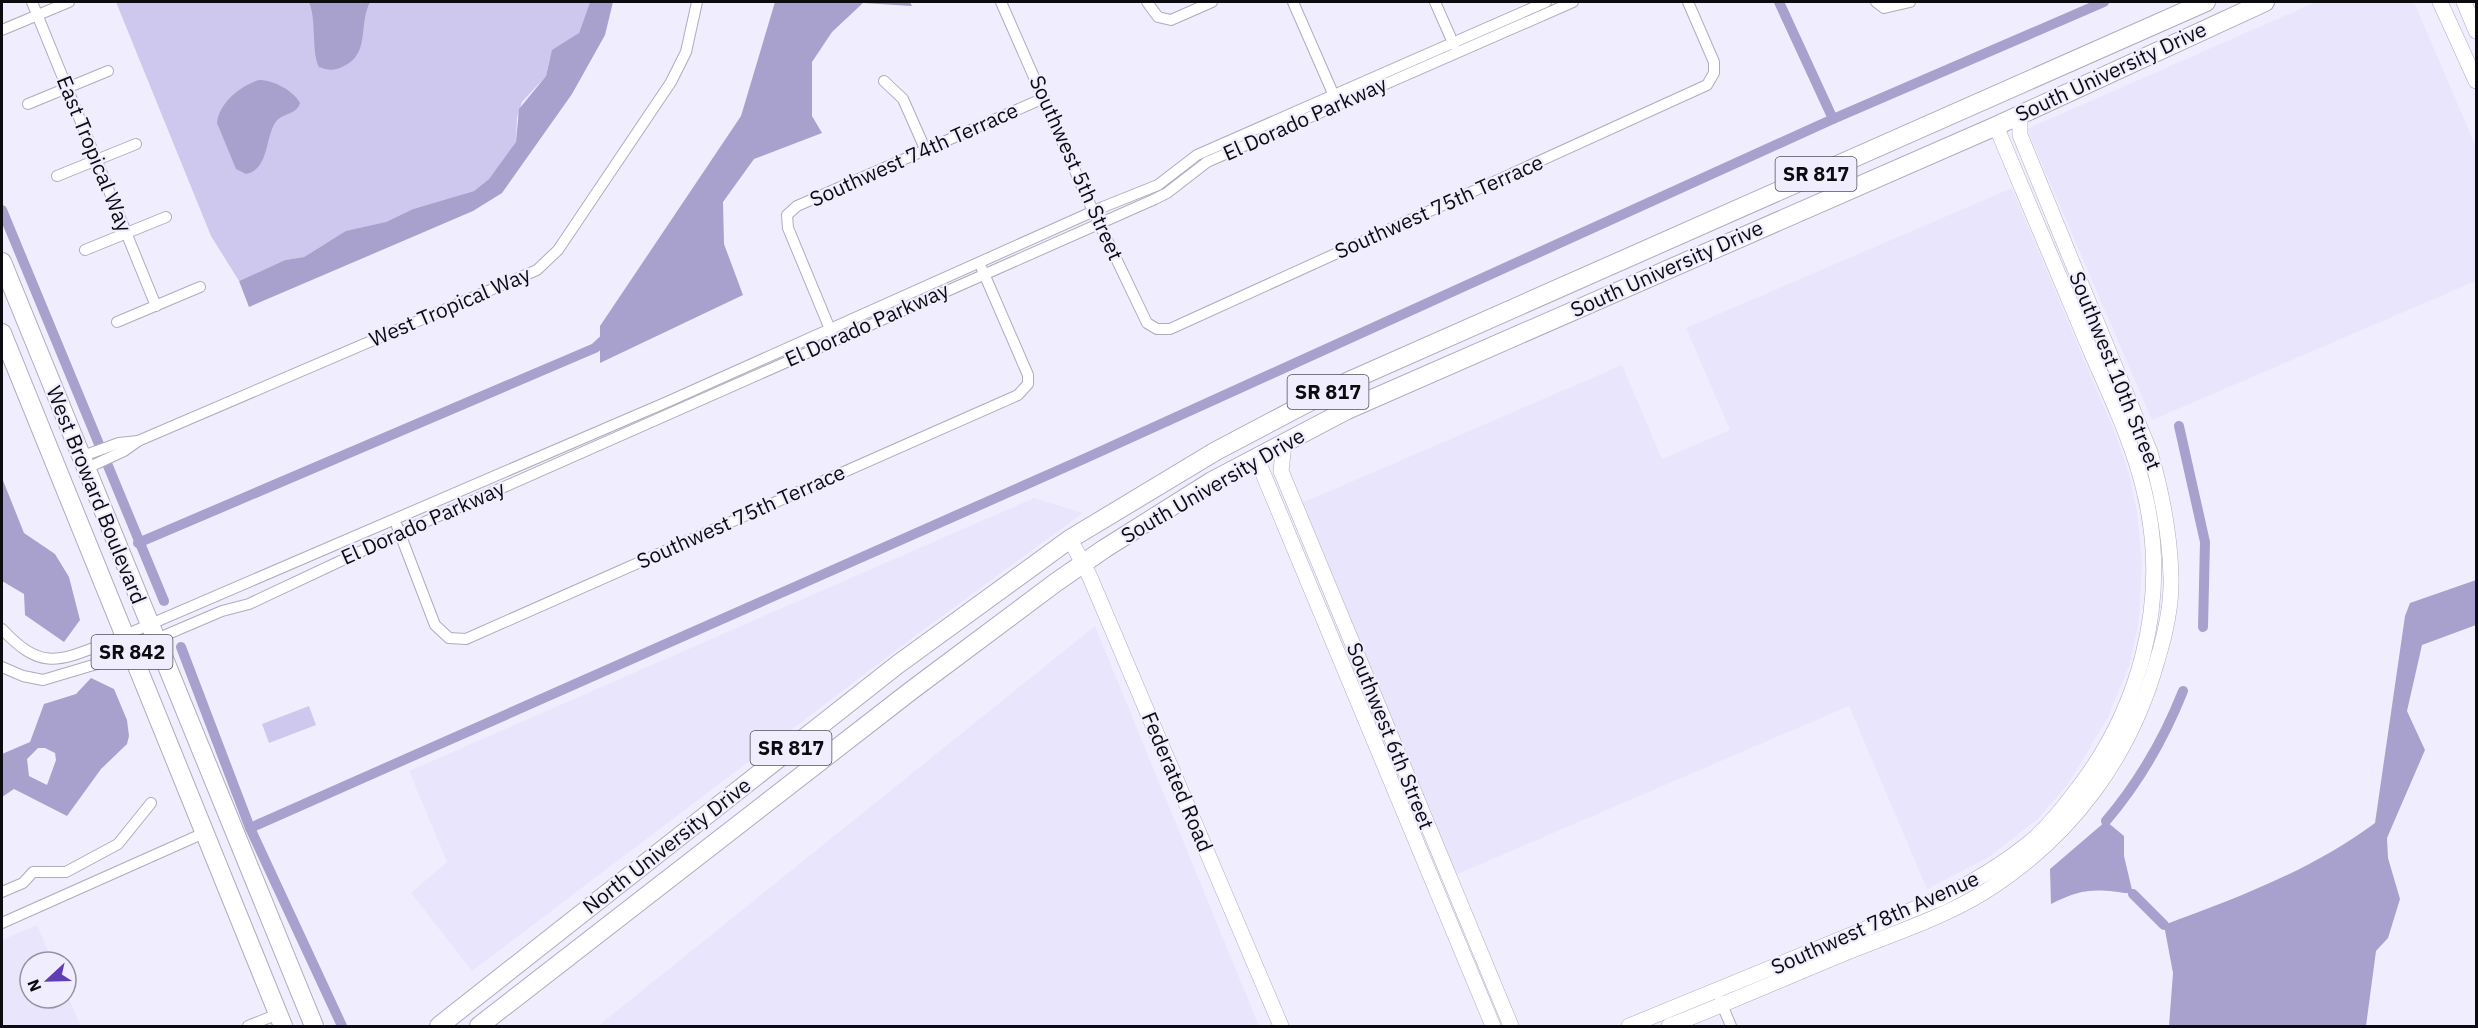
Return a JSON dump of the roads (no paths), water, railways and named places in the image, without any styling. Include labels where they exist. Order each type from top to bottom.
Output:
[{"type":"main road","name":"South University Drive","points":[[1070,539],[1216,451],[1347,382],[2206,2]]},
{"type":"main road","name":"South University Drive","points":[[1082,563],[1183,499],[1347,410],[1996,126],[2265,2]]},
{"type":"main road","points":[[1996,126],[1999,110],[2013,87]]},
{"type":"main road","name":"West Broward Boulevard","points":[[2,262],[96,458],[153,632],[314,1026]]},
{"type":"main road","name":"West Broward Boulevard","points":[[2,333],[280,1020]]},
{"type":"main road","points":[[1257,459],[1276,419]]},
{"type":"main road","points":[[50,450],[64,460],[96,458]]},
{"type":"main road","name":"North University Drive","points":[[439,1026],[642,865],[950,627],[1070,539]]},
{"type":"main road","name":"North University Drive","points":[[479,1026],[793,782],[1082,563]]},
{"type":"main road","points":[[793,782],[795,765],[803,750],[940,643],[950,627]]},
{"type":"main road","points":[[548,973],[554,956],[631,894],[642,865]]},
{"type":"street","name":"East Tropical Way","points":[[32,2],[156,306]]},
{"type":"street","points":[[2,30],[69,2]]},
{"type":"street","name":"West Tropical Way","points":[[96,458],[537,270],[558,250],[671,82],[686,52],[696,2]]},
{"type":"street","name":"Southwest 5th Street","points":[[1001,2],[1093,211],[1147,323],[1157,329]]},
{"type":"street","points":[[1147,2],[1158,17],[1171,20],[1212,2]]},
{"type":"street","points":[[1293,2],[1338,104]]},
{"type":"street","points":[[1435,2],[1457,52]]},
{"type":"street","name":"El Dorado Parkway","points":[[982,269],[1093,211],[1158,185],[1197,155],[1333,93],[1546,2]]},
{"type":"street","name":"El Dorado Parkway","points":[[153,632],[287,563],[395,520],[982,269],[1099,223],[1167,193],[1206,162],[1573,2]]},
{"type":"street","name":"Southwest 75th Terrace","points":[[1157,329],[1170,329],[1707,85],[1714,73],[1714,62],[1688,2]]},
{"type":"street","points":[[1880,5],[1910,2]]},
{"type":"street","points":[[2440,2],[2476,81]]},
{"type":"street","points":[[2464,2],[2476,31]]},
{"type":"street","points":[[28,104],[108,71]]},
{"type":"street","points":[[884,81],[903,99],[926,151]]},
{"type":"street","name":"Southwest 74th Terrace","points":[[832,334],[788,228],[787,216],[797,206],[1044,98]]},
{"type":"street","name":"Southwest 10th Street","points":[[2020,115],[2020,135],[2150,452],[2162,495],[2171,579],[2164,637]]},
{"type":"street","name":"Southwest 10th Street","points":[[1996,126],[2134,457],[2146,499],[2155,578],[2148,641]]},
{"type":"street","points":[[57,176],[136,144]]},
{"type":"street","points":[[86,250],[166,217]]},
{"type":"street","name":"Southwest 75th Terrace","points":[[400,533],[435,625],[449,638],[466,639],[1018,395],[1028,384],[1025,364],[982,269]]},
{"type":"street","points":[[117,322],[200,287]]},
{"type":"street","name":"El Dorado Parkway","points":[[153,632],[222,611],[236,609],[282,590],[400,533],[832,334]]},
{"type":"street","name":"Southwest 6th Street","points":[[1284,444],[1280,458],[1281,471],[1511,1026]]},
{"type":"street","name":"Southwest 6th Street","points":[[1257,459],[1493,1026]]},
{"type":"street","points":[[395,520],[400,533]]},
{"type":"street","name":"Federated Road","points":[[1070,539],[1281,1026]]},
{"type":"street","points":[[2,629],[13,641],[40,659],[64,659],[128,642],[153,632]]},
{"type":"street","points":[[2,667],[23,676],[43,680],[153,632]]},
{"type":"street","name":"Southwest 78th Avenue","points":[[1629,1026],[1719,999],[1921,923],[1956,908],[2019,868],[2062,830],[2087,802],[2128,739],[2148,692],[2164,637]]},
{"type":"street","name":"Southwest 78th Avenue","points":[[1670,1026],[1719,999],[1981,878],[2031,842],[2081,785],[2115,732],[2134,687],[2148,641]]},
{"type":"street","points":[[2,892],[22,883],[33,872],[66,872],[118,844],[151,803]]},
{"type":"street","points":[[2,923],[204,833]]},
{"type":"street","points":[[83,863],[93,882]]},
{"type":"street","points":[[1921,923],[1941,898]]},
{"type":"street","points":[[1903,930],[1923,905]]},
{"type":"street","points":[[1719,999],[1731,1026]]},
{"type":"street","points":[[248,1026],[280,1020]]},
{"type":"waterway","points":[[1779,2],[1833,119]]},
{"type":"waterway","points":[[250,828],[1086,458],[1833,119],[2104,2]]},
{"type":"waterway","points":[[2,210],[164,601]]},
{"type":"waterway","points":[[138,543],[595,348],[608,336]]},
{"type":"waterway","points":[[2179,426],[2205,542],[2203,627]]},
{"type":"waterway","points":[[181,647],[250,828],[342,1026]]},
{"type":"waterway","points":[[2106,821],[2130,791],[2150,759],[2183,691]]},
{"type":"waterway","points":[[2133,894],[2164,925]]}]
